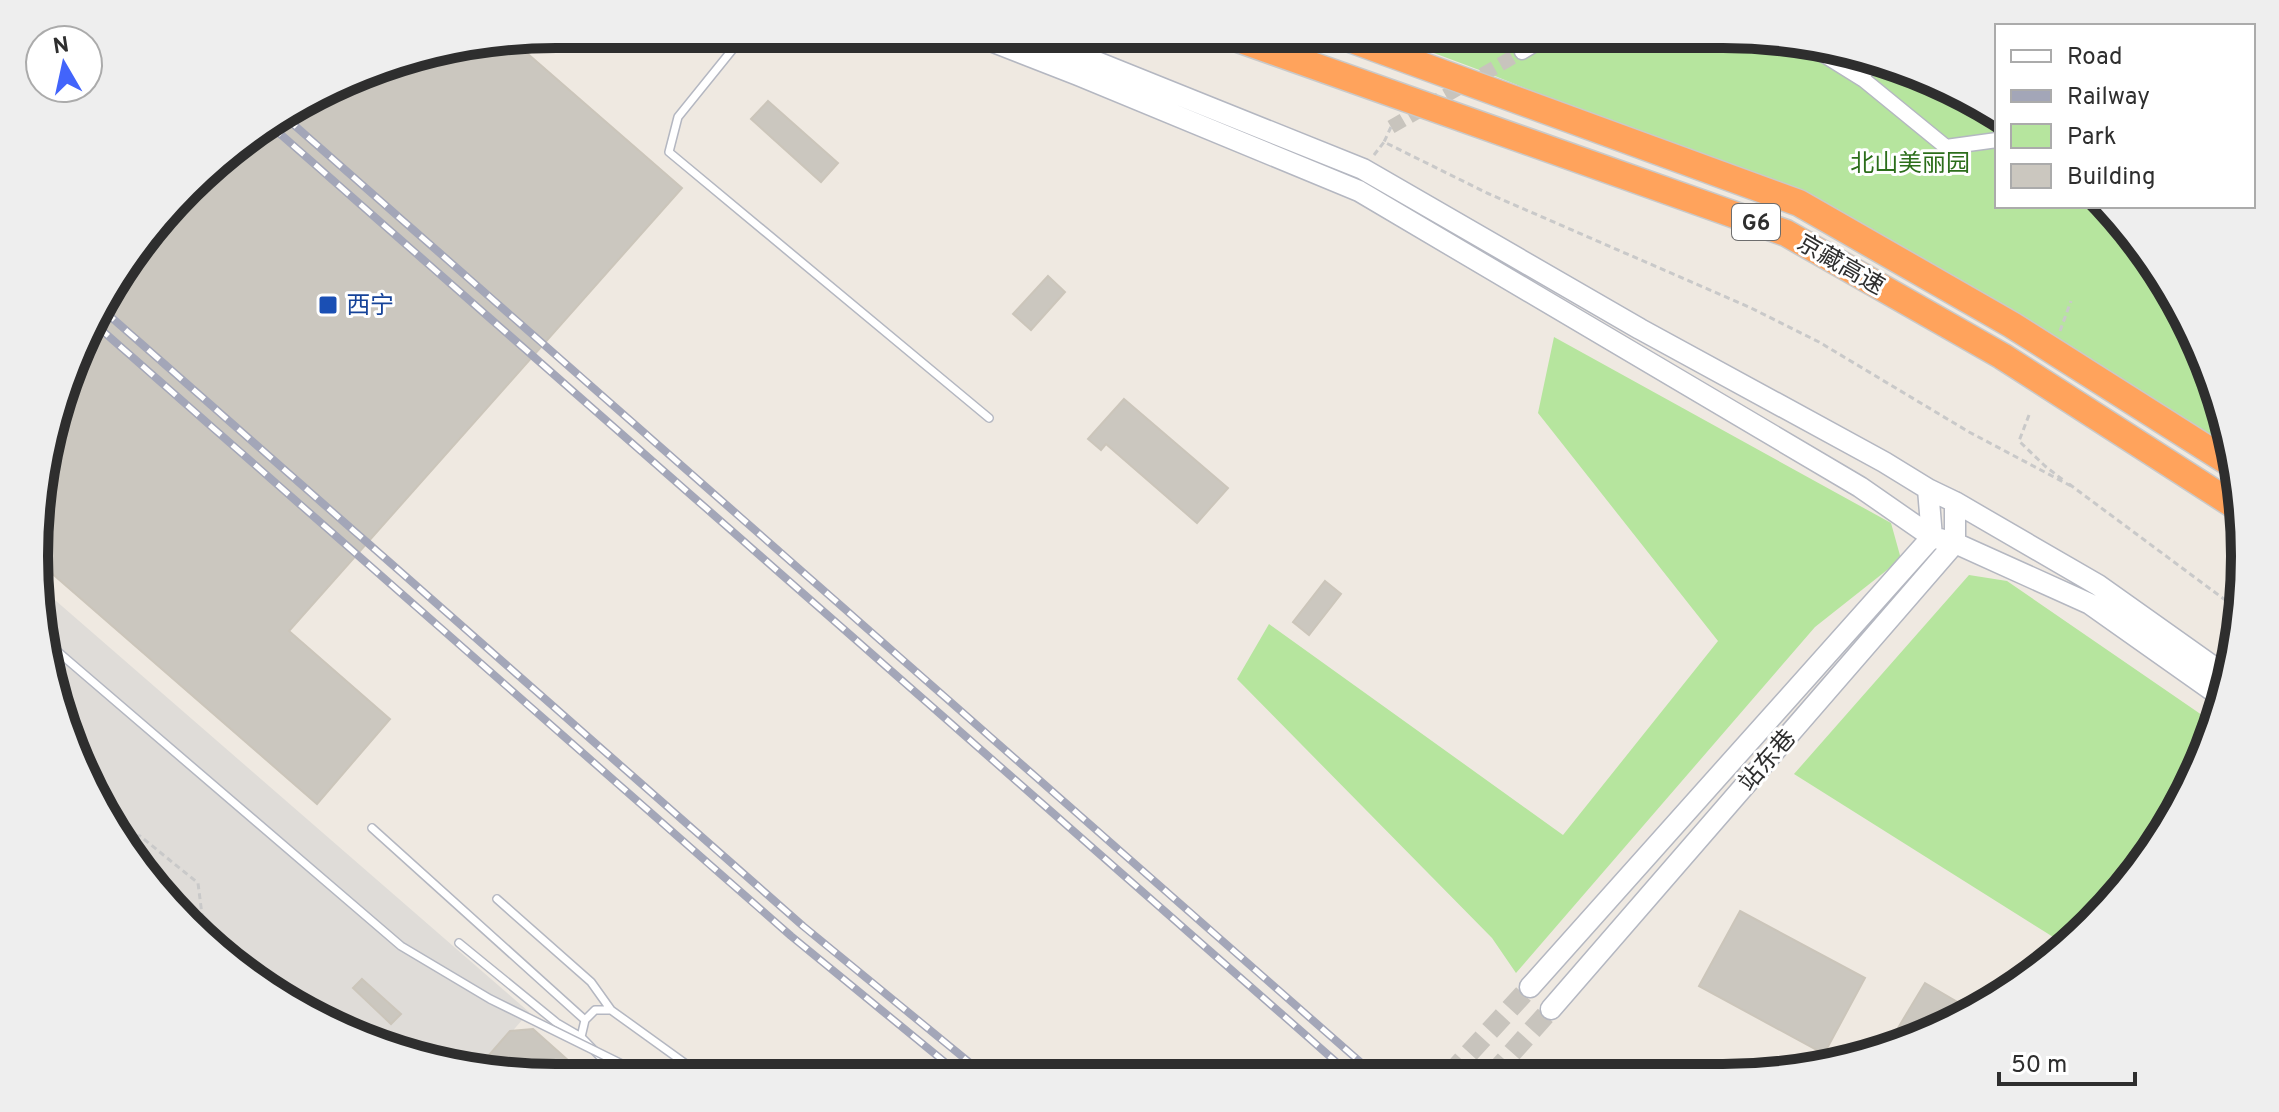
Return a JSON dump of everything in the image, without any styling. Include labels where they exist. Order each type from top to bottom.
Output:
[{"type":"highway","name":"京藏高速","points":[[1264,48],[1786,233],[2002,356],[2228,501]]},
{"type":"highway","name":"京藏高速","points":[[1374,48],[1799,203],[2012,325],[2221,458]]},
{"type":"main road","points":[[1009,48],[1359,191],[1860,487],[1932,537],[1955,543],[2090,604],[2213,691]]},
{"type":"main road","points":[[1062,48],[1363,169],[1640,329],[1884,462],[2098,585],[2218,670]]},
{"type":"main road","points":[[1928,489],[1932,537]]},
{"type":"main road","points":[[1955,502],[1955,543]]},
{"type":"main road","name":"站东巷","points":[[1530,987],[1932,537]]},
{"type":"main road","name":"站东巷","points":[[1551,1009],[1955,543]]},
{"type":"street","points":[[1522,52],[1529,48]]},
{"type":"street","points":[[1832,60],[1864,80],[1946,147],[1995,140]]},
{"type":"lane","points":[[734,48],[678,117],[669,152],[989,418]]},
{"type":"lane","points":[[1864,80],[1871,70]]},
{"type":"lane","points":[[57,651],[401,946],[490,999],[622,1064]]},
{"type":"lane","points":[[372,828],[585,1020]]},
{"type":"lane","points":[[497,899],[591,982],[611,1010],[686,1064]]},
{"type":"lane","points":[[459,943],[557,1023],[581,1037],[607,1064]]},
{"type":"lane","points":[[581,1037],[585,1020],[595,1010],[611,1010]]},
{"type":"path","points":[[1391,127],[1384,142],[1487,193],[1734,300],[1819,342],[1969,432],[2071,486]]},
{"type":"path","points":[[2058,338],[2071,301]]},
{"type":"path","points":[[2029,415],[2019,441],[2045,466],[2229,603]]},
{"type":"path","points":[[132,835],[140,836],[198,883],[203,920]]},
{"type":"green space","name":"北山美丽园","points":[[1420,48],[1723,48],[1789,52],[1854,65],[1948,100],[1995,128],[1995,208],[2093,208],[2126,247],[2179,331],[2204,393],[2219,446],[1733,172]]},
{"type":"green space","points":[[1554,337],[1891,523],[1901,559],[1815,627],[1516,973],[1492,938],[1237,679],[1269,624],[1563,835],[1718,641],[1538,413]]},
{"type":"green space","points":[[1969,575],[2007,581],[2205,717],[2179,781],[2145,838],[2105,891],[2057,939],[1794,774]]},
{"type":"shaded area","points":[[50,595],[529,1012],[488,1060],[425,1047],[331,1012],[274,978],[221,938],[153,865],[100,781],[65,687]]},
{"type":"building","points":[[522,49],[682,188],[289,631],[390,719],[317,804],[48,570],[52,490],[65,425],[87,362],[116,302],[174,221],[221,174],[302,116],[362,87],[425,65]]},
{"type":"building","points":[[768,101],[838,163],[821,182],[751,119]]},
{"type":"building","points":[[1048,276],[1065,292],[1031,330],[1013,314]]},
{"type":"building","points":[[1124,399],[1228,488],[1197,523],[1106,444],[1101,450],[1088,439]]},
{"type":"building","points":[[1325,581],[1341,594],[1309,635],[1293,622]]},
{"type":"building","points":[[1740,911],[1865,978],[1823,1054],[1699,986]]},
{"type":"building","points":[[362,979],[401,1014],[391,1024],[353,988]]},
{"type":"building","points":[[1925,983],[1962,1004],[1948,1012],[1895,1034]]},
{"type":"building","points":[[533,1029],[572,1064],[485,1059],[510,1031]]},
{"type":"tunnel","points":[[1391,127],[1522,52]]},
{"type":"tunnel","points":[[1459,1064],[1530,987]]},
{"type":"tunnel","points":[[1502,1064],[1551,1009]]},
{"type":"railway","points":[[292,123],[1362,1064]]},
{"type":"railway","points":[[278,132],[1338,1064]]},
{"type":"railway","points":[[109,315],[803,926],[971,1064]]},
{"type":"railway","points":[[101,329],[791,936],[947,1064]]},
{"type":"place","name":"西宁","points":[[328,305]]}]
